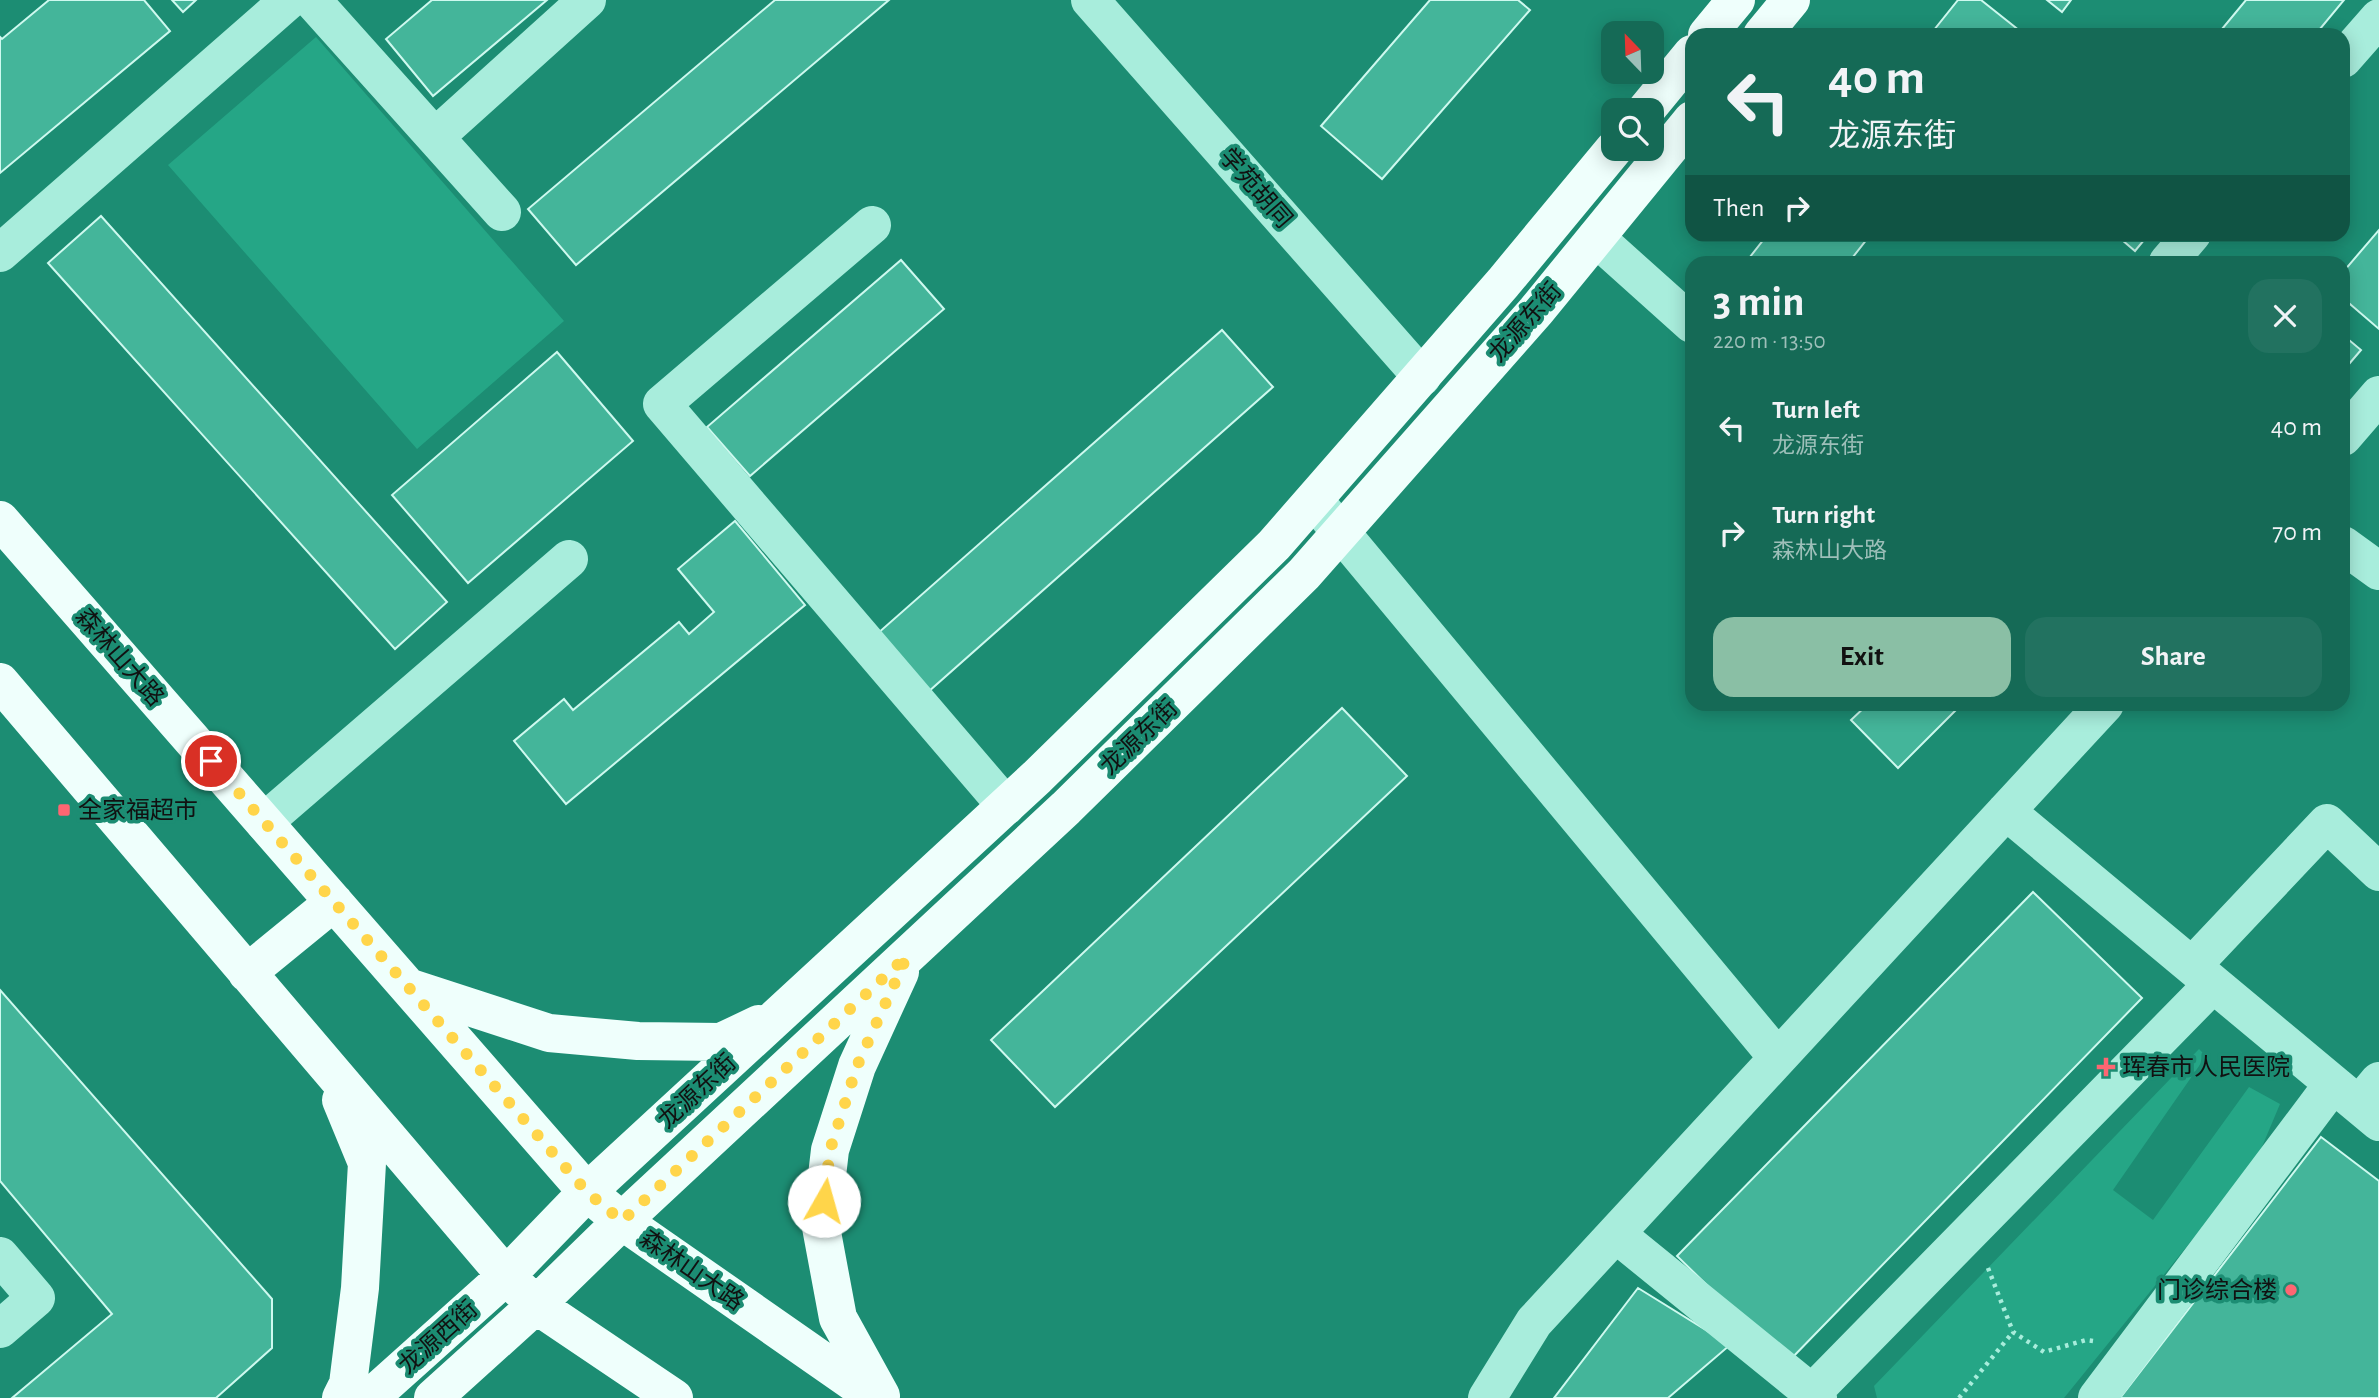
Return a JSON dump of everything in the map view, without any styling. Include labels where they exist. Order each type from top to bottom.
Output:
[{"type":"main road","points":[[1713,28],[1736,0]]},
{"type":"main road","points":[[1768,28],[1791,0]]},
{"type":"main road","points":[[1656,98],[1685,63]]},
{"type":"main road","name":"龙源东街","points":[[537,1305],[622,1221],[1076,798],[1304,574],[1536,311],[1685,129]]},
{"type":"main road","name":"龙源东街","points":[[506,1276],[587,1192],[1006,806],[1274,545],[1503,283],[1604,161]]},
{"type":"main road","name":"森林山大路","points":[[0,520],[587,1192],[622,1221],[876,1398]]},
{"type":"main road","points":[[0,682],[506,1276],[537,1305],[674,1398]]},
{"type":"main road","points":[[247,973],[334,902]]},
{"type":"main road","points":[[883,1398],[838,1318],[821,1227],[830,1150],[857,1066],[907,956]]},
{"type":"main road","points":[[408,987],[549,1033],[638,1041],[721,1042],[780,1014]]},
{"type":"main road","points":[[329,1069],[367,1163],[360,1288],[348,1384],[341,1398]]},
{"type":"main road","name":"龙源西街","points":[[370,1398],[506,1276]]},
{"type":"main road","name":"龙源西街","points":[[433,1398],[537,1305]]},
{"type":"street","points":[[0,253],[289,0]]},
{"type":"street","points":[[312,0],[502,212]]},
{"type":"street","points":[[435,137],[587,0]]},
{"type":"street","name":"学苑胡同","points":[[1090,0],[1422,377]]},
{"type":"street","points":[[2350,52],[2379,18]]},
{"type":"street","points":[[872,225],[662,404],[1006,806]]},
{"type":"street","points":[[1596,237],[1685,318]]},
{"type":"street","points":[[2173,256],[2185,242]]},
{"type":"street","points":[[2350,429],[2379,395]]},
{"type":"street","points":[[1314,500],[1778,1058]]},
{"type":"street","points":[[2350,550],[2379,571]]},
{"type":"street","points":[[264,822],[569,559]]},
{"type":"street","points":[[1487,1398],[1534,1322],[2099,711]]},
{"type":"street","points":[[2006,811],[2203,975],[2362,1098],[2131,1353],[2098,1398]]},
{"type":"street","points":[[1616,1234],[1815,1396],[1969,1233],[2203,975],[2327,824],[2379,872]]},
{"type":"street","points":[[0,1256],[36,1298],[0,1329]]},
{"type":"path","points":[[1969,1233],[1988,1268],[2013,1332],[2045,1352],[2086,1340],[2109,1342],[2131,1353]]},
{"type":"path","points":[[1959,1398],[2013,1332]]},
{"type":"green space","points":[[316,37],[564,321],[417,449],[168,165]]},
{"type":"green space","points":[[2199,1049],[2206,1056],[2113,1190],[2153,1220],[2249,1087],[2280,1104],[2256,1161],[2064,1398],[1877,1398],[1874,1386]]},
{"type":"building","points":[[49,0],[144,0],[170,31],[0,173],[0,37],[2,39]]},
{"type":"building","points":[[172,0],[196,0],[183,12]]},
{"type":"building","points":[[432,0],[547,0],[433,96],[386,39]]},
{"type":"building","points":[[775,0],[889,0],[576,265],[528,209]]},
{"type":"building","points":[[1430,0],[1518,0],[1530,10],[1382,179],[1321,126]]},
{"type":"building","points":[[1958,0],[1981,0],[2016,28],[1936,28]]},
{"type":"building","points":[[2047,0],[2071,0],[2062,12]]},
{"type":"building","points":[[2246,0],[2344,0],[2321,28],[2223,28]]},
{"type":"building","points":[[101,216],[447,602],[395,649],[48,263]]},
{"type":"building","points":[[2379,230],[2379,329],[2350,304],[2350,264]]},
{"type":"building","points":[[1762,242],[1865,242],[1854,256],[1751,256]]},
{"type":"building","points":[[2124,242],[2142,242],[2135,251]]},
{"type":"building","points":[[901,260],[944,309],[750,476],[707,427]]},
{"type":"building","points":[[1222,330],[1273,387],[928,692],[877,634]]},
{"type":"building","points":[[2350,341],[2361,350],[2350,363]]},
{"type":"building","points":[[557,352],[633,441],[468,583],[392,495]]},
{"type":"building","points":[[735,521],[805,605],[566,804],[514,741],[564,699],[573,710],[679,622],[689,634],[714,612],[678,569]]},
{"type":"building","points":[[1342,708],[1407,776],[1055,1107],[991,1040]]},
{"type":"building","points":[[1861,711],[1955,711],[1898,768],[1851,720]]},
{"type":"building","points":[[2033,892],[2142,998],[1787,1363],[1677,1256]]},
{"type":"building","points":[[0,990],[272,1299],[272,1348],[216,1398],[12,1398],[112,1314],[0,1181]]},
{"type":"building","name":"门诊综合楼","points":[[2321,1137],[2379,1181],[2379,1398],[2120,1398]]},
{"type":"building","points":[[1638,1288],[1730,1345],[1668,1398],[1554,1398]]},
{"type":"place","name":"全家福超市","points":[[64,810]]},
{"type":"place","name":"珲春市人民医院","points":[[2106,1067]]},
{"type":"place","name":"门诊综合楼","points":[[2291,1290]]},
{"type":"route","points":[[211,761],[587,1192],[622,1221],[907,956],[857,1066],[830,1150],[824,1201]]}]
